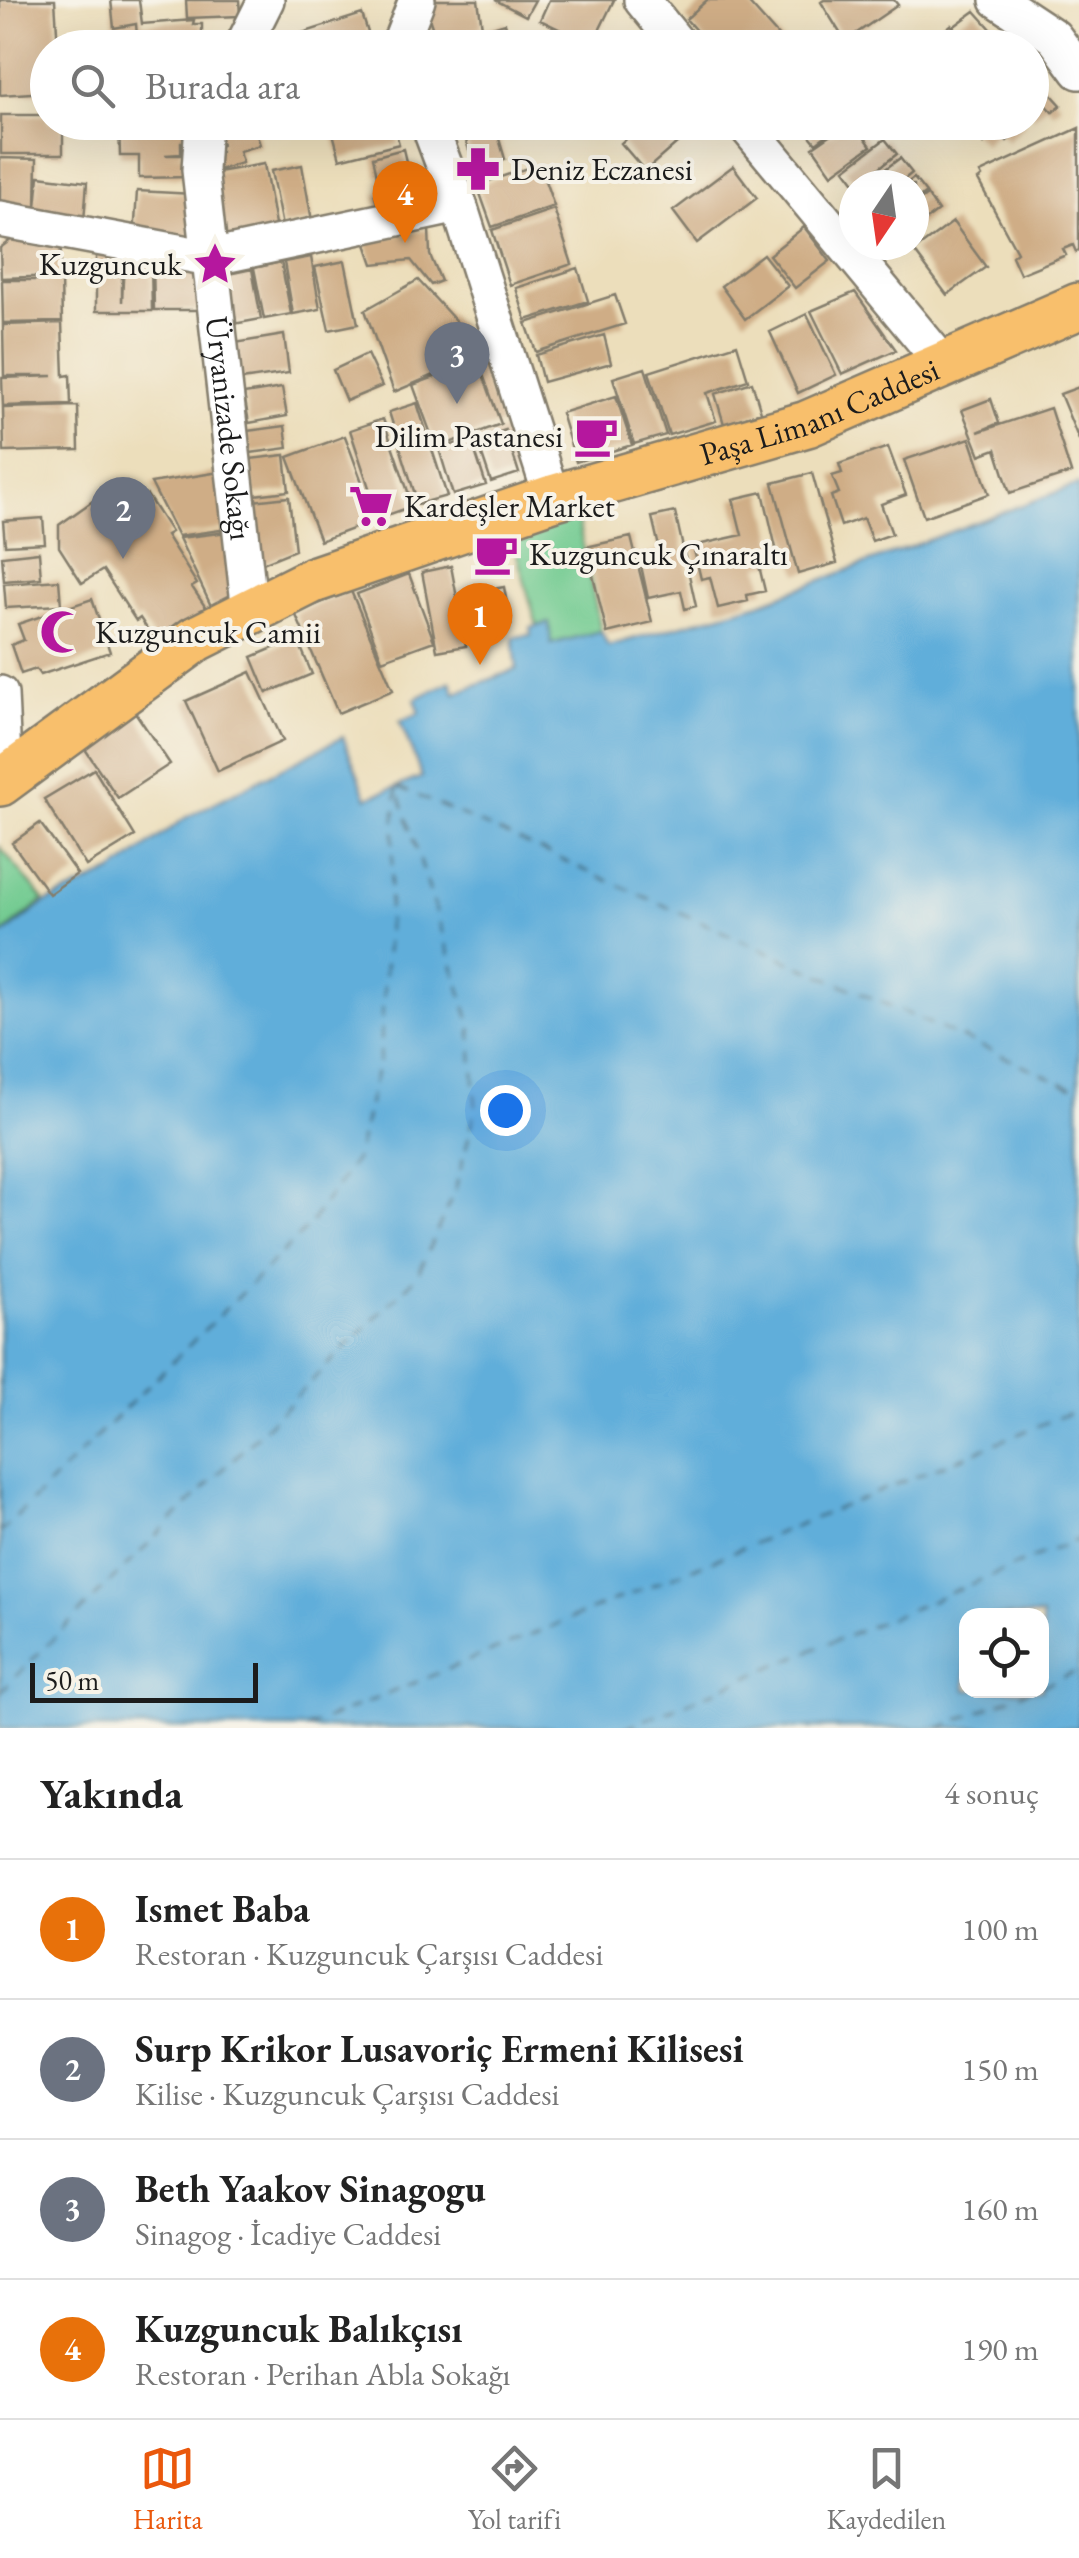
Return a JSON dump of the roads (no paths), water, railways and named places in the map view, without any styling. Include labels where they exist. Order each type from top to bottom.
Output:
[{"type":"main road","name":"Paşa Limanı Caddesi","points":[[2,781],[196,639],[313,580],[552,498],[807,424],[946,367],[1079,306]]},
{"type":"street","points":[[251,30],[266,0]]},
{"type":"street","points":[[386,0],[395,30]]},
{"type":"street","points":[[406,30],[417,0]]},
{"type":"street","points":[[642,0],[666,30]]},
{"type":"street","points":[[1003,1],[1044,30]]},
{"type":"street","points":[[1049,33],[1079,71]]},
{"type":"street","name":"Üryanizade Sokağı","points":[[202,140],[200,170],[250,612]]},
{"type":"street","points":[[435,140],[459,204],[552,498]]},
{"type":"street","points":[[758,140],[946,367]]},
{"type":"street","points":[[0,219],[210,258],[459,204]]},
{"type":"street","points":[[0,694],[2,781]]},
{"type":"water","points":[[1079,484],[1079,1728],[0,1728],[0,937],[45,903],[113,872],[185,818],[343,737],[367,798],[422,777],[400,721],[420,713],[415,699],[451,681],[455,693],[517,669],[513,637],[531,635],[531,628],[549,623],[551,644],[601,631],[608,646],[760,603]]},
{"type":"place","name":"Deniz Eczanesi","points":[[478,169]]},
{"type":"place","name":"Kuzguncuk Balıkçısı","points":[[405,243]]},
{"type":"place","name":"Kuzguncuk","points":[[215,264]]},
{"type":"place","name":"Beth Yaakov Sinagogu","points":[[457,404]]},
{"type":"place","name":"Dilim Pastanesi","points":[[596,436]]},
{"type":"place","name":"Kardeşler Market","points":[[371,506]]},
{"type":"place","name":"Kuzguncuk Çınaraltı","points":[[496,554]]},
{"type":"place","name":"Surp Krikor Lusavoriç Ermeni Kilisesi","points":[[123,559]]},
{"type":"place","name":"Kuzguncuk Camii","points":[[62,632]]},
{"type":"place","name":"Ismet Baba","points":[[480,665]]}]
